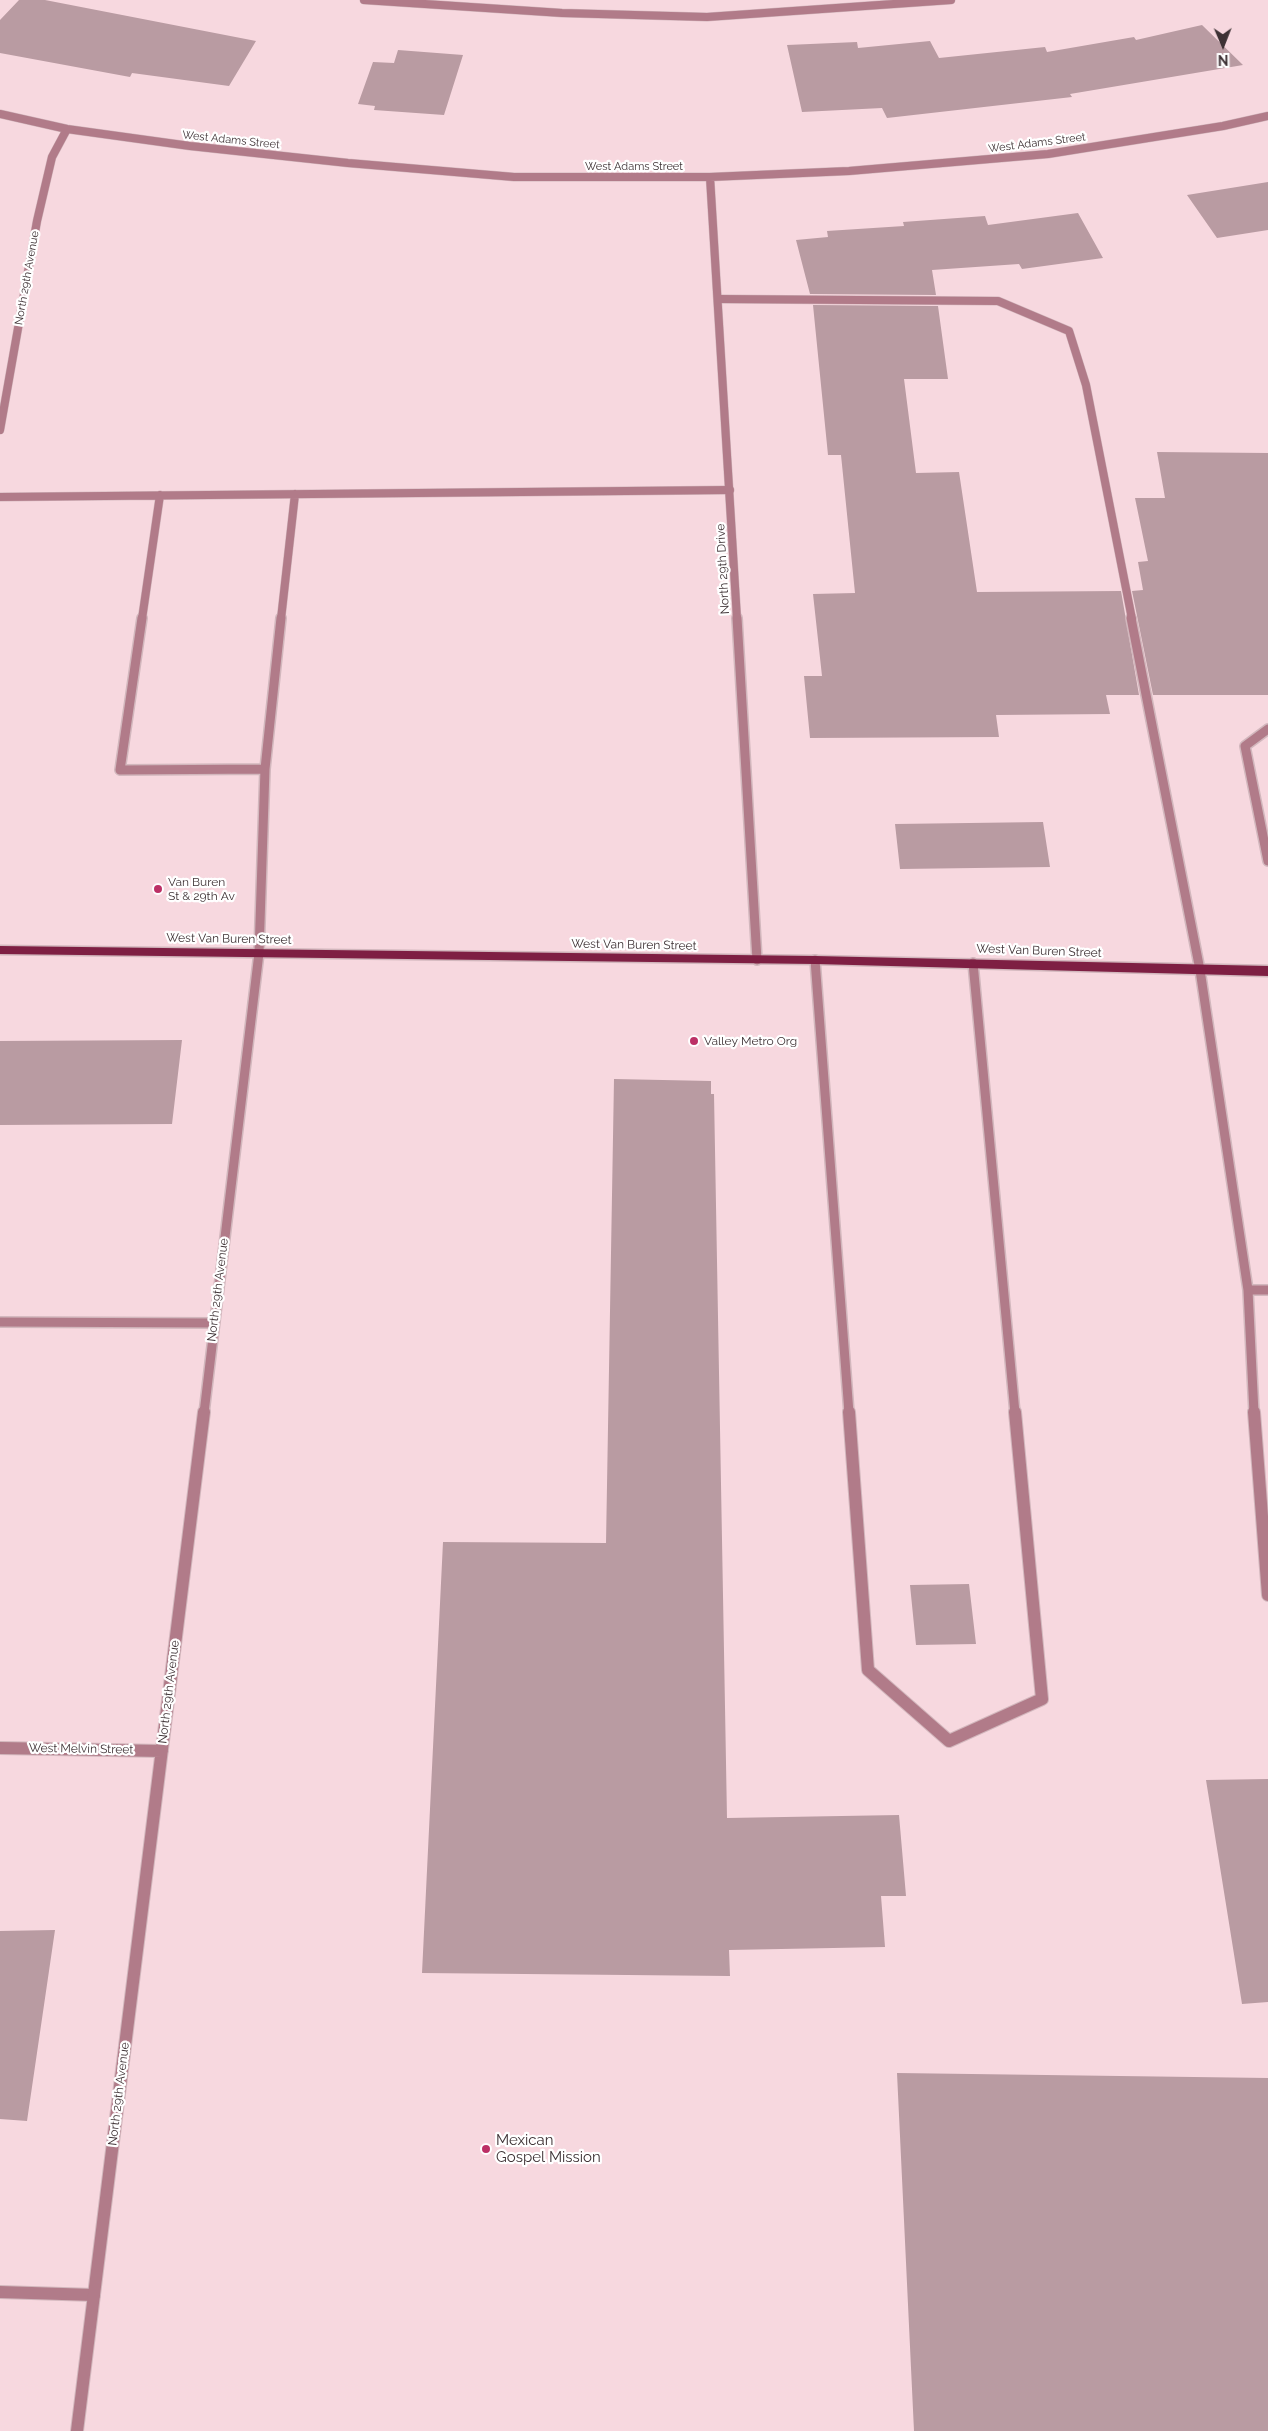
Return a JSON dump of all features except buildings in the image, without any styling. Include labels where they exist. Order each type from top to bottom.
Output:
[{"type":"main road","name":"West Van Buren Street","points":[[0,950],[815,960],[1268,971]]},
{"type":"street","points":[[364,0],[562,13],[707,17],[952,0]]},
{"type":"street","name":"West Adams Street","points":[[0,114],[67,129],[309,158],[514,177],[710,177],[849,171],[1048,154],[1223,126],[1268,116]]},
{"type":"street","name":"North 29th Avenue","points":[[0,430],[37,221],[52,157],[67,129]]},
{"type":"street","name":"North 29th Drive","points":[[710,177],[720,299],[757,960]]},
{"type":"street","points":[[720,299],[998,301],[1069,331],[1086,385],[1200,970],[1248,1290],[1254,1410],[1268,1595]]},
{"type":"street","points":[[0,497],[730,490]]},
{"type":"street","name":"North 29th Avenue","points":[[77,2431],[162,1751],[258,953],[265,769],[295,494]]},
{"type":"street","points":[[160,495],[120,770],[265,769]]},
{"type":"street","points":[[1268,729],[1245,746],[1268,861]]},
{"type":"street","points":[[815,960],[868,1670],[950,1741],[1042,1699],[973,963]]},
{"type":"street","points":[[1248,1290],[1268,1290]]},
{"type":"street","points":[[0,1322],[214,1323]]},
{"type":"street","name":"West Melvin Street","points":[[0,1748],[162,1751]]},
{"type":"street","points":[[0,2292],[94,2295]]},
{"type":"place","name":"Van Buren St & 29th Av","points":[[158,889]]},
{"type":"place","name":"Valley Metro Org","points":[[694,1041]]},
{"type":"place","name":"Mexican Gospel Mission","points":[[486,2149]]}]
